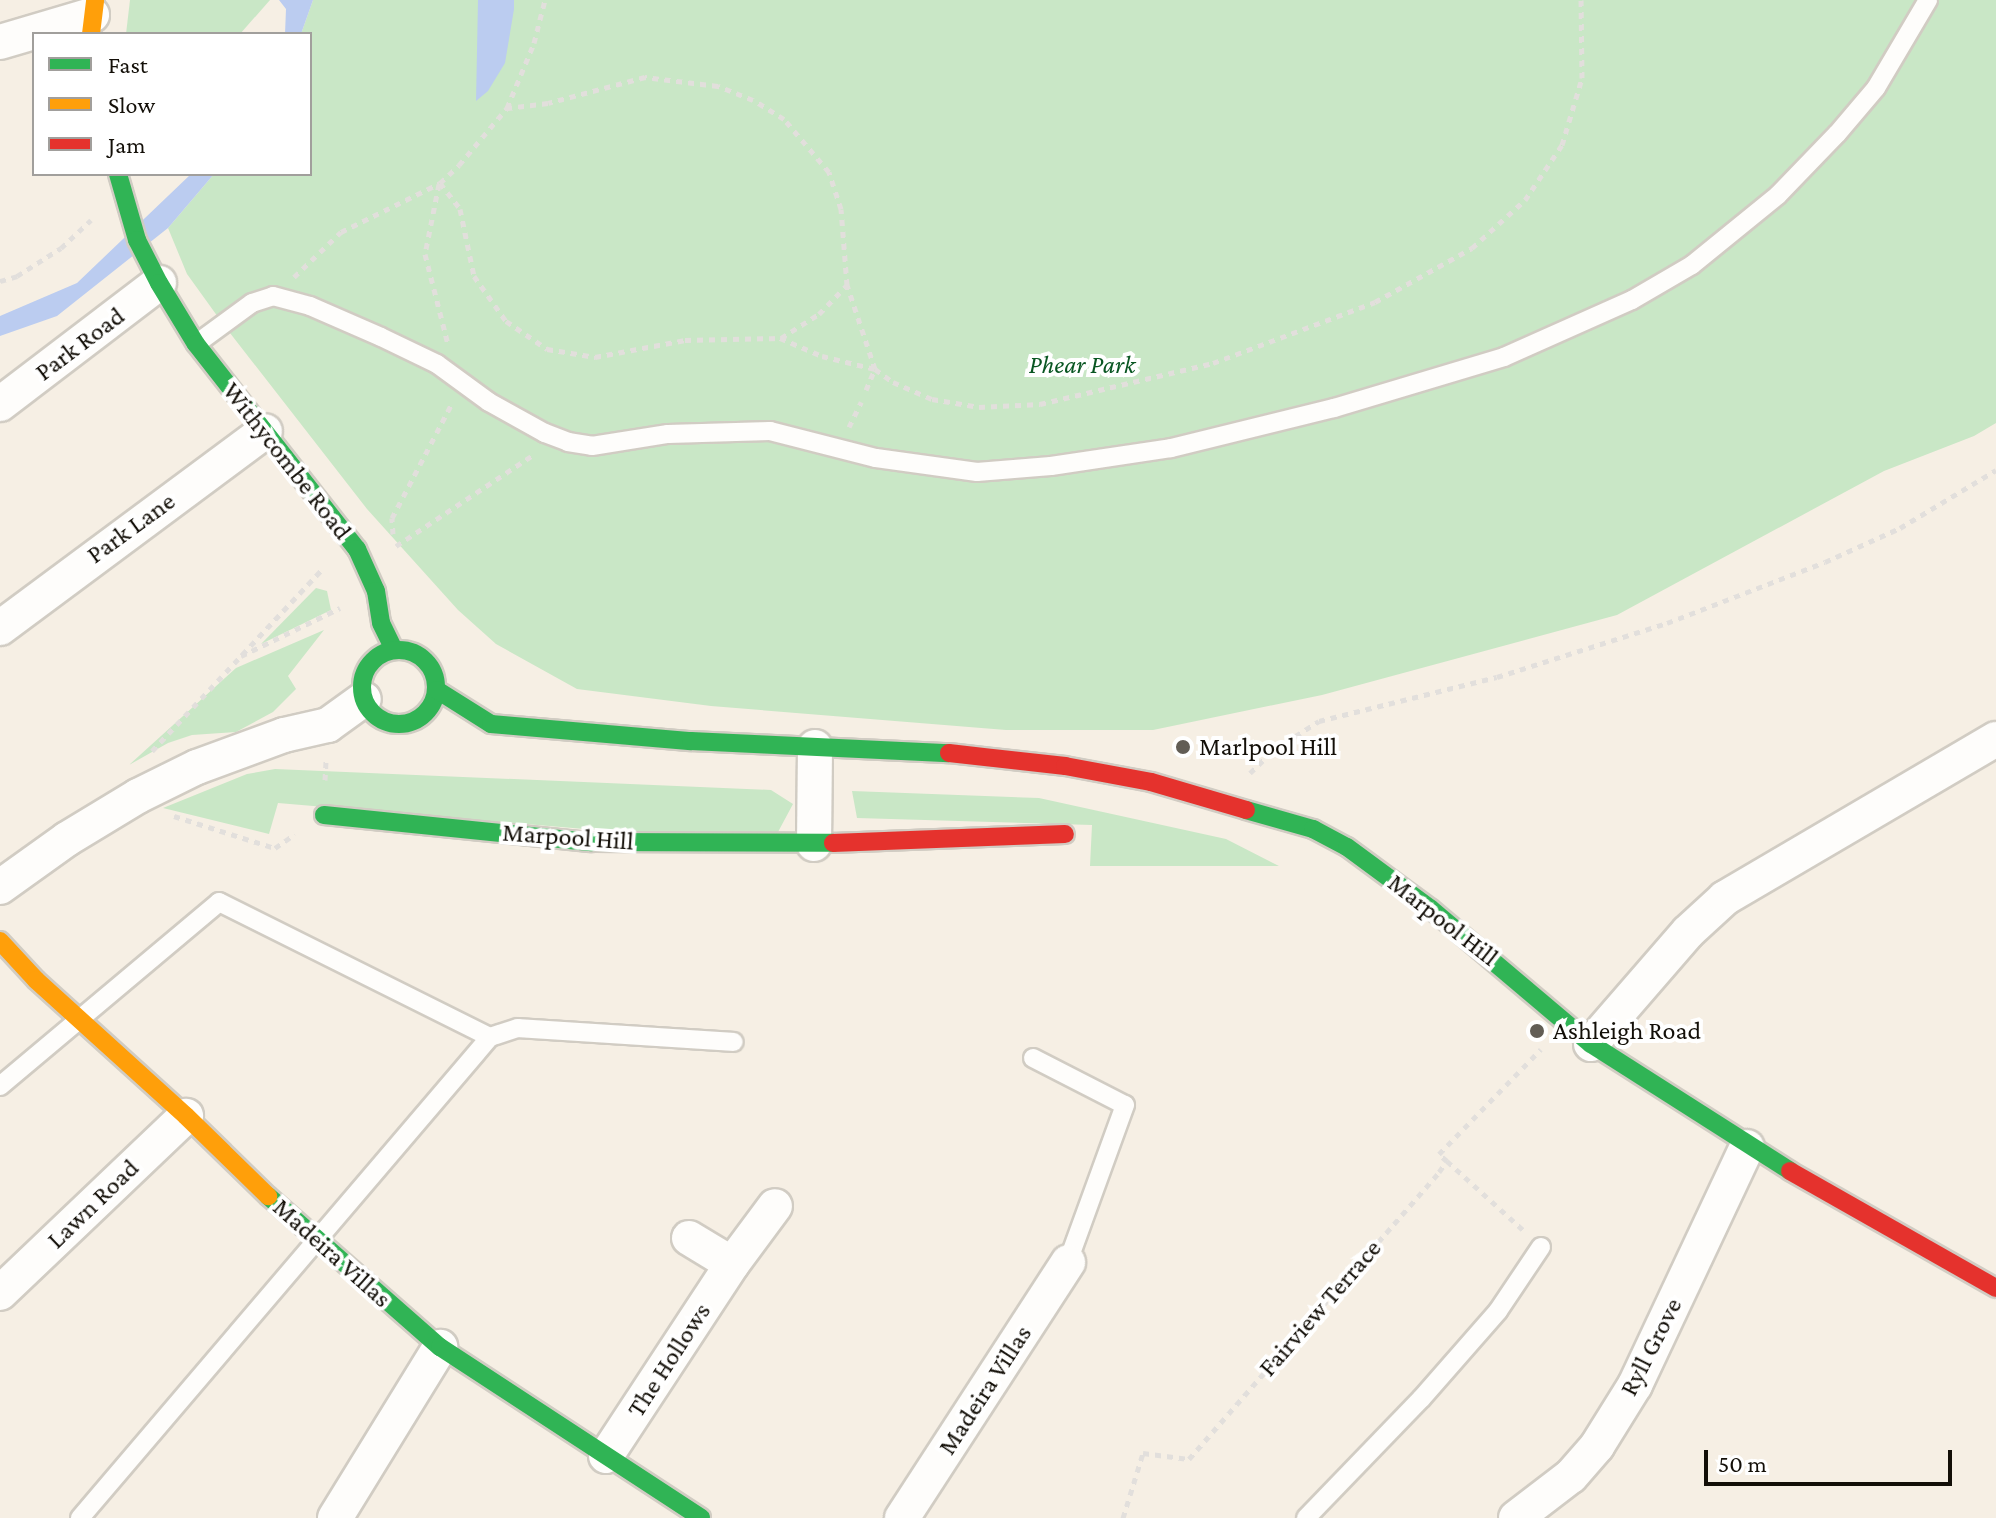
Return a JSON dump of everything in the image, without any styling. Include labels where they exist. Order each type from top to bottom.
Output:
[{"type":"street","points":[[36,32],[93,16]]},
{"type":"street","points":[[0,42],[32,33]]},
{"type":"street","name":"Withycombe Road","points":[[120,182],[137,240],[159,283],[196,344],[350,541],[376,591],[381,623],[393,648]]},
{"type":"street","name":"Park Road","points":[[0,404],[159,283]]},
{"type":"street","name":"Park Lane","points":[[0,628],[265,431]]},
{"type":"street","points":[[393,648],[415,652],[427,661],[436,677],[437,690],[433,703],[422,717],[405,724],[379,719],[364,699],[362,684],[366,669],[379,655],[393,648]]},
{"type":"street","name":"Marpool Hill","points":[[437,690],[491,724],[572,733],[950,753],[1065,766],[1151,782],[1313,829],[1347,847],[1431,909],[1591,1044],[1747,1147],[1996,1288]]},
{"type":"street","points":[[0,887],[129,802],[197,767],[284,735],[328,725],[364,699]]},
{"type":"street","points":[[1591,1044],[1688,932],[1725,898],[1996,739]]},
{"type":"street","points":[[814,844],[815,747]]},
{"type":"street","name":"Marpool Hill","points":[[324,815],[592,842],[814,844],[1065,834]]},
{"type":"street","name":"Madeira Villas","points":[[0,941],[318,1242],[440,1347],[606,1456],[683,1513]]},
{"type":"street","name":"Lawn Road","points":[[0,1293],[186,1116]]},
{"type":"street","name":"Ryll Grove","points":[[1516,1518],[1571,1476],[1597,1446],[1635,1385],[1747,1147]]},
{"type":"street","name":"The Hollows","points":[[606,1456],[732,1264],[775,1206]]},
{"type":"street","points":[[689,1238],[732,1264]]},
{"type":"street","name":"Madeira Villas","points":[[902,1518],[1068,1262]]},
{"type":"street","points":[[335,1518],[440,1347]]},
{"type":"lane","points":[[196,344],[252,303],[273,296],[310,306],[437,364],[489,402],[545,433],[592,446],[668,434],[770,431],[903,463],[977,472],[1015,470],[1171,448],[1334,408],[1504,357],[1632,300],[1692,265],[1739,230],[1778,195],[1876,88],[1928,0]]},
{"type":"lane","points":[[0,1086],[219,902],[490,1037]]},
{"type":"lane","points":[[80,1518],[490,1037],[518,1028],[734,1042]]},
{"type":"lane","points":[[1033,1058],[1125,1105],[1068,1262]]},
{"type":"lane","points":[[1306,1518],[1421,1399],[1498,1311],[1541,1247]]},
{"type":"path","points":[[273,296],[341,232],[440,183],[507,108],[534,43],[545,0]]},
{"type":"path","points":[[440,183],[460,209],[474,276],[506,321],[547,349],[595,357],[685,340],[780,338],[822,356],[875,369],[893,382],[932,399],[979,407],[1040,404],[1213,363],[1375,302],[1472,248],[1525,200],[1562,145],[1582,78],[1581,0]]},
{"type":"path","points":[[507,108],[548,103],[645,77],[718,86],[753,100],[784,119],[829,172],[841,209],[847,285],[875,369],[866,390]]},
{"type":"path","points":[[0,281],[17,276],[61,248],[120,182]]},
{"type":"path","points":[[437,364],[450,341],[425,254],[440,183]]},
{"type":"path","points":[[780,338],[819,314],[847,285]]},
{"type":"path","points":[[404,558],[394,547],[392,518],[463,383]]},
{"type":"path","points":[[394,547],[476,491],[531,459],[545,433]]},
{"type":"path","points":[[1243,780],[1275,749],[1319,721],[1497,677],[1667,623],[1825,562],[1887,534],[1996,470]]},
{"type":"path","points":[[145,759],[236,658],[350,541]]},
{"type":"path","points":[[236,658],[376,591]]},
{"type":"path","points":[[129,802],[275,848],[324,815],[328,725]]},
{"type":"path","name":"Fairview Terrace","points":[[1123,1518],[1143,1453],[1189,1459],[1447,1161],[1439,1154],[1515,1075]]},
{"type":"path","points":[[1447,1161],[1541,1247]]},
{"type":"green space","points":[[130,0],[270,0],[242,32],[126,32]]},
{"type":"green space","name":"Phear Park","points":[[313,0],[1996,0],[1996,423],[1974,436],[1884,471],[1617,615],[1322,695],[1153,730],[1006,730],[711,706],[577,689],[496,644],[458,610],[367,509],[187,274],[168,228],[212,176],[312,176],[312,32],[302,32]]},
{"type":"green space","points":[[316,588],[327,591],[331,610],[261,644]]},
{"type":"green space","points":[[324,630],[288,676],[296,689],[273,712],[236,732],[192,735],[168,743],[129,765],[236,668]]},
{"type":"green space","points":[[275,769],[771,790],[793,804],[778,832],[608,831],[278,803],[269,834],[163,808],[247,774]]},
{"type":"green space","points":[[852,791],[1039,798],[1226,839],[1279,866],[1090,866],[1092,825],[857,818]]},
{"type":"water","points":[[279,0],[313,0],[302,32],[285,32],[286,9]]},
{"type":"water","points":[[478,0],[514,0],[514,9],[505,63],[488,91],[476,101]]},
{"type":"water","points":[[189,176],[212,176],[168,228],[57,316],[0,336],[0,316],[77,283]]},
{"type":"traffic: fast","points":[[119,176],[137,240],[159,283],[196,344],[357,549],[376,591],[381,623],[393,648]]},
{"type":"traffic: fast","points":[[392,650],[406,650],[420,656],[430,666],[436,687],[434,701],[420,718],[406,724],[392,724],[378,718],[368,708],[362,694],[362,680],[368,666],[378,656],[392,650]]},
{"type":"traffic: fast","points":[[437,690],[491,724],[691,741],[949,753]]},
{"type":"traffic: fast","points":[[1246,810],[1313,829],[1347,847],[1431,909],[1591,1044],[1790,1171]]},
{"type":"traffic: fast","points":[[324,815],[592,842],[833,843]]},
{"type":"traffic: fast","points":[[268,1196],[440,1347],[701,1518]]},
{"type":"traffic: slow","points":[[91,32],[95,0]]},
{"type":"traffic: slow","points":[[0,941],[36,980],[186,1116],[268,1196]]},
{"type":"traffic: jam","points":[[949,753],[1065,766],[1151,782],[1246,810]]},
{"type":"traffic: jam","points":[[833,843],[1065,834]]},
{"type":"traffic: jam","points":[[1790,1171],[1996,1288]]},
{"type":"place","name":"Marlpool Hill","points":[[1183,747]]},
{"type":"place","name":"Ashleigh Road","points":[[1537,1031]]}]
